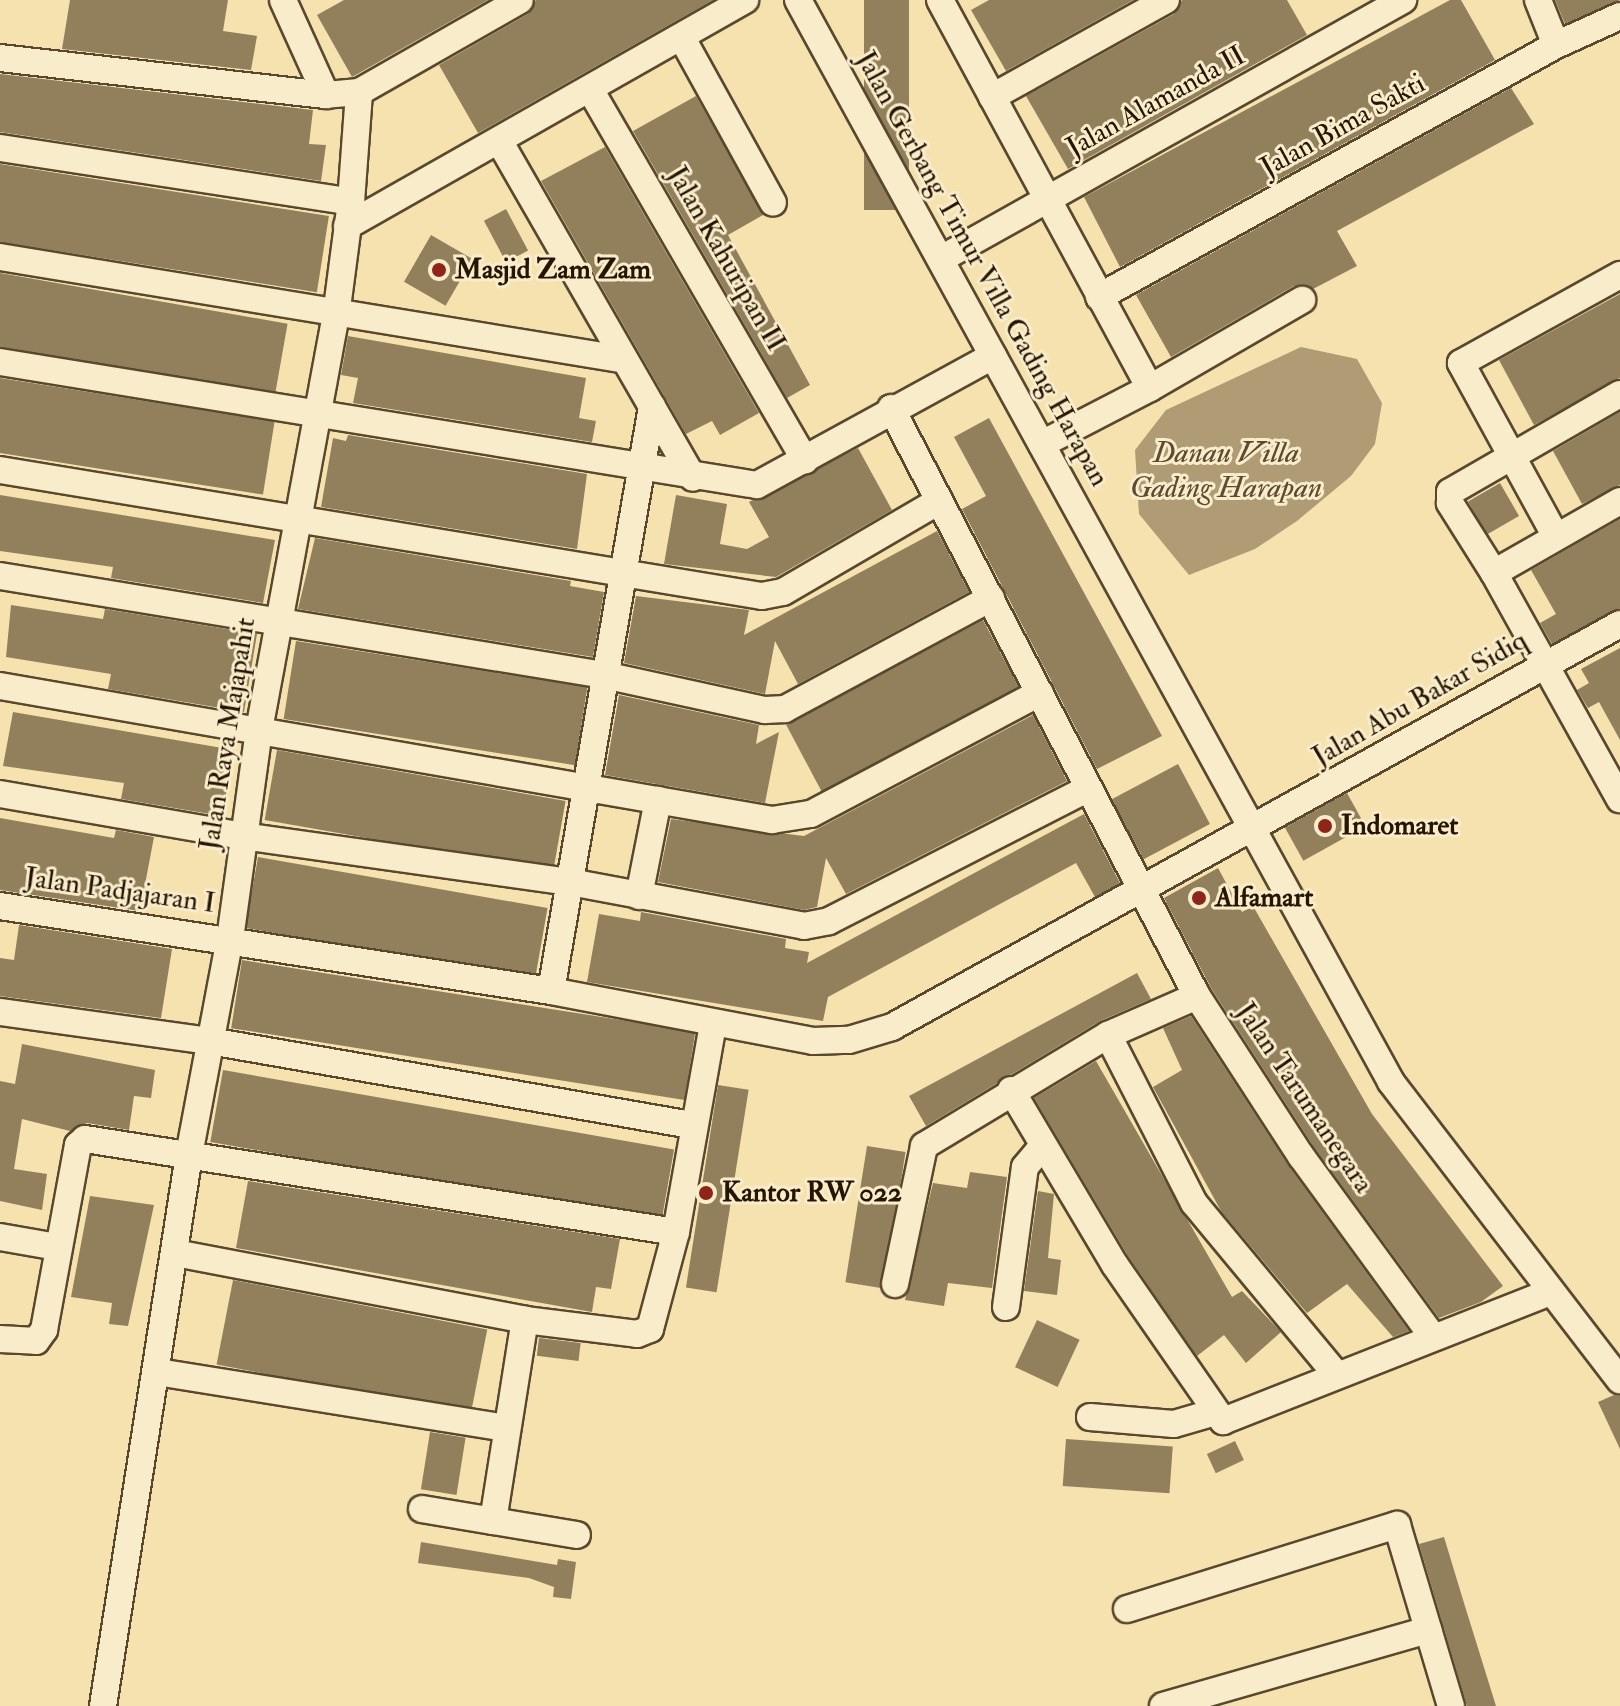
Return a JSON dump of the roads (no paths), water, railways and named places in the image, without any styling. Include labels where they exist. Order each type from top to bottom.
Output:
[{"type":"street","points":[[283,0],[326,95]]},
{"type":"street","points":[[0,58],[326,95],[359,92],[520,0]]},
{"type":"street","points":[[0,148],[349,214],[501,144],[745,0]]},
{"type":"street","name":"Jalan Gerbang Timur Villa Gading Harapan","points":[[798,0],[1391,1082],[1620,1380]]},
{"type":"street","points":[[992,97],[1166,0]]},
{"type":"street","name":"Jalan Alamanda II","points":[[941,259],[1044,202],[1368,9],[1403,0]]},
{"type":"street","points":[[1538,0],[1556,45]]},
{"type":"street","points":[[944,1],[1044,202],[1150,388]]},
{"type":"street","name":"Jalan Bima Sakti","points":[[1099,297],[1556,45],[1620,16]]},
{"type":"street","points":[[682,38],[773,203]]},
{"type":"street","name":"Jalan Kahuripan II","points":[[591,91],[805,460]]},
{"type":"street","name":"Jalan Raya Majapahit","points":[[103,1706],[189,1155],[230,939],[259,730],[337,308],[349,214],[359,92]]},
{"type":"street","points":[[501,144],[620,359],[693,478]]},
{"type":"street","points":[[0,257],[337,308],[620,359]]},
{"type":"street","points":[[1555,535],[1461,363],[1620,275]]},
{"type":"street","points":[[1042,444],[1150,388],[1302,300]]},
{"type":"street","points":[[0,362],[693,478],[757,485],[891,408],[993,356]]},
{"type":"street","points":[[1620,394],[1511,454],[1450,492],[1450,503],[1546,664],[1609,751],[1620,799]]},
{"type":"street","points":[[551,991],[652,407]]},
{"type":"street","name":"Jalan Tarumanegara","points":[[891,408],[1197,996],[1301,1156],[1431,1334]]},
{"type":"street","points":[[0,470],[624,572],[745,595],[783,592],[939,501]]},
{"type":"street","points":[[1494,573],[1555,535],[1620,501]]},
{"type":"street","points":[[0,576],[278,625],[604,675],[785,709],[991,598]]},
{"type":"street","name":"Jalan Abu Bakar Sidiq","points":[[713,1024],[825,1043],[892,1027],[1620,624]]},
{"type":"street","points":[[0,686],[586,784],[658,800],[794,819],[1040,693]]},
{"type":"street","points":[[0,794],[242,836],[570,882],[726,915],[817,926],[1087,789]]},
{"type":"street","points":[[639,896],[658,800]]},
{"type":"street","name":"Jalan Padjajaran I","points":[[0,906],[230,939],[551,991],[713,1024]]},
{"type":"street","points":[[895,1284],[920,1152],[1011,1090],[1108,1035],[1197,996]]},
{"type":"street","points":[[0,1012],[210,1041],[692,1125]]},
{"type":"street","points":[[175,1253],[525,1320],[637,1334],[650,1329],[676,1232],[692,1125],[713,1024]]},
{"type":"street","points":[[1108,1035],[1194,1203],[1337,1375]]},
{"type":"street","points":[[1011,1090],[1042,1147],[1215,1412],[1229,1422],[1431,1334],[1550,1292]]},
{"type":"street","points":[[0,1339],[41,1338],[57,1247],[85,1139],[676,1232]]},
{"type":"street","points":[[1006,1307],[1025,1167],[1042,1147]]},
{"type":"street","points":[[0,1237],[57,1247]]},
{"type":"street","points":[[493,1521],[525,1320]]},
{"type":"street","points":[[157,1372],[507,1428]]},
{"type":"street","points":[[1090,1417],[1174,1424],[1215,1412]]},
{"type":"street","points":[[422,1509],[577,1535]]},
{"type":"street","points":[[1127,1609],[1397,1525],[1451,1706]]},
{"type":"street","points":[[1163,1706],[1428,1630]]},
{"type":"water","name":"Danau Villa Gading Harapan","points":[[1301,347],[1357,359],[1382,403],[1375,444],[1351,476],[1297,521],[1255,549],[1189,575],[1139,514],[1135,450],[1166,410]]},
{"type":"place","name":"Masjid Zam Zam","points":[[439,270]]},
{"type":"place","name":"Indomaret","points":[[1325,826]]},
{"type":"place","name":"Alfamart","points":[[1199,898]]},
{"type":"place","name":"Kantor RW 022","points":[[706,1193]]}]
